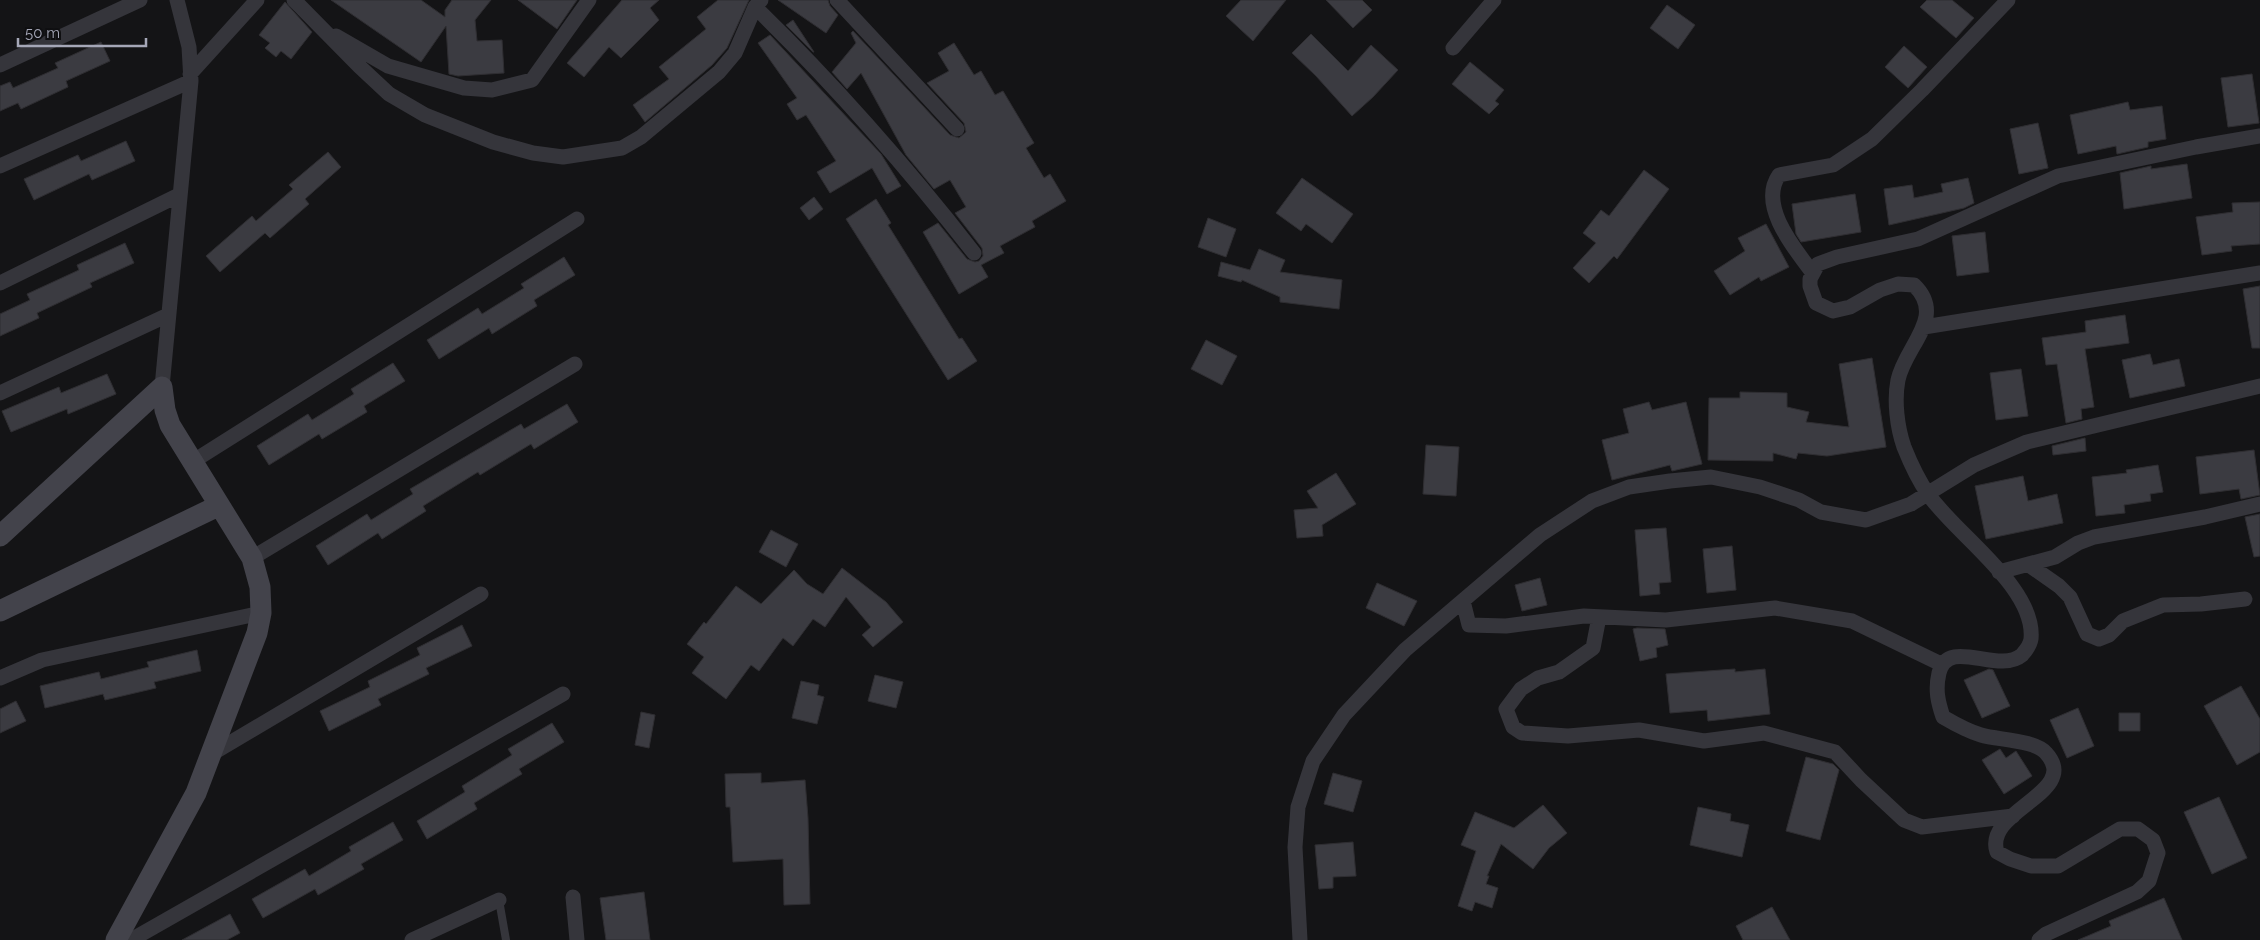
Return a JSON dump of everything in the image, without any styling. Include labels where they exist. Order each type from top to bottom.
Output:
[{"type":"main road","points":[[116,940],[196,794],[213,753],[256,633],[261,613],[260,587],[252,558],[218,506],[170,425],[165,410],[162,387]]},
{"type":"main road","points":[[0,536],[162,387]]},
{"type":"main road","points":[[0,611],[218,506]]},
{"type":"street","points":[[0,65],[140,0]]},
{"type":"street","points":[[162,387],[190,78],[190,47],[177,0]]},
{"type":"street","points":[[0,166],[190,78],[257,0]]},
{"type":"street","points":[[294,0],[389,94],[425,116],[493,142],[533,153],[563,157],[622,148],[641,137],[719,72],[734,53],[758,3],[905,168],[974,253]]},
{"type":"street","points":[[320,26],[388,66],[464,88],[492,90],[532,80],[589,0]]},
{"type":"street","points":[[837,0],[956,129]]},
{"type":"street","points":[[1453,48],[1494,0]]},
{"type":"street","points":[[1812,272],[1784,236],[1772,195],[1773,184],[1779,175],[1833,164],[1872,139],[2008,0]]},
{"type":"street","points":[[2039,940],[2046,934],[2137,892],[2149,881],[2158,853],[2153,840],[2138,829],[2120,829],[2058,866],[2031,866],[2010,859],[1998,852],[1994,842],[1998,831],[2032,798],[2049,787],[2054,776],[2052,759],[2042,748],[1982,735],[1964,729],[1943,718],[1936,697],[1941,664],[1950,658],[1970,656],[1999,662],[2016,659],[2028,649],[2031,639],[2028,616],[2017,592],[1928,494],[1904,446],[1895,399],[1898,378],[1907,355],[1924,327],[1927,304],[1922,292],[1914,284],[1898,284],[1880,290],[1850,307],[1833,311],[1816,302],[1810,286],[1812,272],[1818,264],[1837,257],[1918,239],[2058,176],[2196,147],[2260,136]]},
{"type":"street","points":[[0,283],[180,195]]},
{"type":"street","points":[[192,462],[577,219]]},
{"type":"street","points":[[1924,327],[2260,273]]},
{"type":"street","points":[[0,393],[168,315]]},
{"type":"street","points":[[252,558],[576,364]]},
{"type":"street","points":[[1300,940],[1295,847],[1298,807],[1313,761],[1344,715],[1405,650],[1540,535],[1592,501],[1629,487],[1670,480],[1711,477],[1760,487],[1799,500],[1821,512],[1866,520],[1911,504],[1974,465],[2027,442],[2260,386]]},
{"type":"street","points":[[1999,572],[2055,557],[2078,542],[2094,537],[2205,517],[2260,504]]},
{"type":"street","points":[[2029,565],[2070,596],[2087,634],[2099,639],[2110,635],[2123,621],[2163,605],[2245,600]]},
{"type":"street","points":[[213,753],[481,594]]},
{"type":"street","points":[[1463,601],[1469,625],[1506,626],[1584,616],[1666,620],[1775,608],[1852,621],[1941,664]]},
{"type":"street","points":[[0,678],[42,660],[261,613]]},
{"type":"street","points":[[1599,617],[1593,648],[1559,672],[1538,678],[1521,689],[1506,709],[1513,727],[1522,734],[1568,736],[1639,730],[1704,741],[1764,733],[1835,752],[1861,780],[1904,820],[1922,827],[2013,816]]},
{"type":"street","points":[[131,940],[563,694]]},
{"type":"street","points":[[573,897],[577,940]]},
{"type":"street","points":[[412,940],[499,900]]},
{"type":"lane","points":[[499,900],[506,940]]},
{"type":"building","points":[[331,0],[421,0],[445,17],[445,10],[452,0],[491,0],[475,20],[477,41],[502,40],[504,73],[458,76],[449,74],[446,26],[421,62]]},
{"type":"building","points":[[518,0],[577,0],[557,29]]},
{"type":"building","points":[[622,0],[659,0],[650,8],[659,20],[621,58],[609,47],[584,77],[567,63]]},
{"type":"building","points":[[718,0],[749,0],[727,48],[712,65],[645,122],[633,105],[669,79],[659,67],[706,29],[697,17]]},
{"type":"building","points":[[778,0],[828,0],[830,6],[838,15],[826,33]]},
{"type":"building","points":[[1241,0],[1286,0],[1253,41],[1226,16]]},
{"type":"building","points":[[1326,0],[1362,0],[1372,10],[1353,28]]},
{"type":"building","points":[[1927,0],[1952,0],[1974,18],[1956,38],[1920,7]]},
{"type":"building","points":[[285,2],[312,32],[291,59],[281,51],[276,57],[265,48],[270,43],[259,35]]},
{"type":"building","points":[[1667,5],[1695,25],[1678,49],[1650,28]]},
{"type":"building","points":[[793,20],[814,52],[786,25]]},
{"type":"building","points":[[853,31],[950,135],[959,138],[966,132],[964,123],[927,83],[949,71],[938,53],[954,43],[974,75],[981,71],[995,95],[1003,91],[1034,143],[1026,148],[1044,178],[1050,174],[1066,201],[1032,221],[1035,227],[1000,246],[1004,253],[981,265],[988,277],[959,294],[923,232],[938,223],[967,259],[975,262],[979,261],[983,256],[982,248],[955,213],[966,207],[950,180],[934,189],[906,155],[861,73],[847,89],[832,72],[856,43],[851,33]]},
{"type":"building","points":[[1311,34],[1348,71],[1371,45],[1398,70],[1352,116],[1316,76],[1292,53]]},
{"type":"building","points":[[770,35],[881,154],[901,186],[887,194],[872,168],[830,193],[817,172],[836,161],[806,115],[797,120],[787,104],[797,98],[758,43]]},
{"type":"building","points":[[101,42],[110,61],[66,81],[68,87],[21,109],[18,103],[0,111],[0,86],[10,82],[13,88],[58,68],[55,63]]},
{"type":"building","points":[[1904,46],[1927,67],[1908,88],[1885,67]]},
{"type":"building","points":[[1470,62],[1504,90],[1495,101],[1499,104],[1489,114],[1452,84]]},
{"type":"building","points":[[2252,74],[2259,123],[2228,127],[2221,78]]},
{"type":"building","points":[[2128,102],[2130,110],[2162,106],[2166,139],[2148,142],[2148,147],[2117,154],[2116,146],[2078,154],[2070,115]]},
{"type":"building","points":[[2038,123],[2048,168],[2019,174],[2010,129]]},
{"type":"building","points":[[126,141],[135,161],[92,180],[89,174],[34,200],[24,179],[78,155],[81,161]]},
{"type":"building","points":[[328,152],[341,167],[305,199],[309,204],[270,238],[265,233],[220,272],[206,256],[252,216],[256,221],[293,189],[289,185]]},
{"type":"building","points":[[2187,164],[2192,198],[2124,209],[2120,173],[2151,166],[2151,169]]},
{"type":"building","points":[[1644,170],[1669,189],[1617,259],[1614,256],[1589,283],[1573,268],[1596,243],[1583,233],[1601,210],[1609,216]]},
{"type":"building","points":[[1302,178],[1353,214],[1332,243],[1306,224],[1301,231],[1276,213]]},
{"type":"building","points":[[1968,178],[1974,203],[1964,208],[1889,225],[1884,189],[1912,185],[1914,198],[1943,192],[1941,184]]},
{"type":"building","points":[[1855,194],[1861,232],[1801,242],[1796,234],[1792,204]]},
{"type":"building","points":[[814,197],[823,209],[809,220],[800,208]]},
{"type":"building","points":[[876,199],[891,223],[888,225],[959,339],[962,338],[977,361],[948,380],[846,219]]},
{"type":"building","points":[[2260,202],[2260,244],[2231,246],[2232,251],[2202,255],[2196,217],[2233,212],[2232,203]]},
{"type":"building","points":[[1208,218],[1236,229],[1226,257],[1198,247]]},
{"type":"building","points":[[1766,224],[1789,267],[1761,281],[1759,277],[1730,295],[1714,271],[1745,251],[1738,238]]},
{"type":"building","points":[[1985,232],[1989,272],[1957,276],[1952,236]]},
{"type":"building","points":[[125,243],[134,263],[90,283],[92,287],[37,313],[39,318],[0,336],[0,314],[30,300],[27,294],[79,270],[77,265]]},
{"type":"building","points":[[1259,249],[1285,260],[1280,272],[1342,280],[1339,309],[1280,302],[1280,297],[1242,280],[1241,282],[1218,276],[1221,262],[1250,270]]},
{"type":"building","points":[[564,257],[575,275],[534,300],[537,306],[492,334],[489,328],[439,359],[427,340],[478,308],[482,314],[524,288],[521,284]]},
{"type":"building","points":[[2260,286],[2260,348],[2252,348],[2243,289]]},
{"type":"building","points":[[2125,315],[2129,343],[2085,349],[2094,407],[2081,409],[2082,419],[2066,423],[2057,364],[2046,365],[2042,338],[2086,332],[2085,321]]},
{"type":"building","points":[[1206,340],[1237,356],[1222,385],[1191,369]]},
{"type":"building","points":[[2150,354],[2153,365],[2179,359],[2185,386],[2130,398],[2122,360]]},
{"type":"building","points":[[1872,358],[1886,447],[1827,456],[1798,453],[1796,459],[1773,453],[1773,461],[1708,460],[1709,398],[1740,398],[1740,392],[1787,393],[1787,407],[1809,412],[1806,422],[1849,427],[1839,364]]},
{"type":"building","points":[[393,363],[405,381],[364,406],[367,412],[322,439],[319,434],[269,465],[257,446],[308,414],[312,420],[354,394],[351,389]]},
{"type":"building","points":[[2021,369],[2028,416],[1996,420],[1990,373]]},
{"type":"building","points":[[107,374],[116,394],[68,414],[67,409],[11,432],[2,411],[59,387],[61,393]]},
{"type":"building","points":[[1649,402],[1652,410],[1686,402],[1702,464],[1672,471],[1670,465],[1612,480],[1602,440],[1629,433],[1623,409]]},
{"type":"building","points":[[567,404],[578,422],[534,449],[531,444],[480,475],[478,472],[423,506],[426,511],[382,539],[378,533],[328,565],[316,546],[367,514],[371,520],[413,494],[410,489],[521,424],[524,429]]},
{"type":"building","points":[[2085,438],[2086,451],[2053,455],[2052,446]]},
{"type":"building","points":[[1426,445],[1459,447],[1456,496],[1423,494]]},
{"type":"building","points":[[2254,450],[2260,495],[2241,499],[2239,489],[2200,494],[2196,457]]},
{"type":"building","points":[[2158,465],[2163,492],[2150,494],[2151,501],[2124,505],[2125,513],[2096,516],[2092,477],[2127,473],[2126,470]]},
{"type":"building","points":[[1336,473],[1356,504],[1322,525],[1323,536],[1297,538],[1294,510],[1318,508],[1307,491]]},
{"type":"building","points":[[2023,476],[2028,501],[2057,494],[2063,523],[1986,539],[1975,486]]},
{"type":"building","points":[[2260,514],[2260,556],[2254,557],[2245,517]]},
{"type":"building","points":[[1666,528],[1671,582],[1659,583],[1660,594],[1640,596],[1635,530]]},
{"type":"building","points":[[771,530],[798,544],[786,567],[759,552]]},
{"type":"building","points":[[1732,546],[1736,590],[1707,593],[1703,549]]},
{"type":"building","points":[[842,568],[886,602],[903,622],[873,647],[862,635],[871,627],[846,597],[825,627],[813,619],[793,646],[783,638],[759,671],[751,665],[726,699],[692,673],[704,657],[687,644],[704,622],[706,624],[736,586],[761,604],[794,570],[807,584],[823,594]]},
{"type":"building","points":[[1540,578],[1547,605],[1522,611],[1515,585]]},
{"type":"building","points":[[1377,583],[1417,601],[1404,626],[1366,608]]},
{"type":"building","points":[[462,625],[472,646],[426,668],[429,674],[378,699],[381,705],[329,731],[320,711],[370,687],[368,681],[420,655],[417,648]]},
{"type":"building","points":[[1633,629],[1665,629],[1668,645],[1656,648],[1657,657],[1640,661]]},
{"type":"building","points":[[197,650],[201,671],[154,682],[156,688],[105,700],[103,694],[45,708],[40,686],[99,672],[101,679],[149,667],[147,662]]},
{"type":"building","points":[[1735,669],[1735,672],[1765,669],[1770,714],[1708,721],[1707,710],[1670,713],[1666,674]]},
{"type":"building","points":[[1989,669],[1993,670],[2010,706],[1982,718],[1964,680]]},
{"type":"building","points":[[875,675],[903,682],[896,708],[868,701]]},
{"type":"building","points":[[801,681],[819,685],[817,695],[824,697],[817,724],[792,718]]},
{"type":"building","points":[[2241,686],[2260,719],[2260,752],[2237,765],[2204,706]]},
{"type":"building","points":[[16,701],[26,721],[0,733],[0,709]]},
{"type":"building","points":[[2078,708],[2094,746],[2067,758],[2050,720]]},
{"type":"building","points":[[641,712],[655,715],[649,748],[635,745]]},
{"type":"building","points":[[2119,713],[2140,713],[2140,731],[2119,731]]},
{"type":"building","points":[[552,723],[564,742],[519,769],[522,774],[474,803],[477,809],[427,839],[417,821],[465,792],[462,786],[512,755],[508,749]]},
{"type":"building","points":[[2000,749],[2006,758],[2016,751],[2032,776],[2004,794],[1982,760]]},
{"type":"building","points":[[1806,757],[1833,764],[1839,770],[1820,840],[1786,831]]},
{"type":"building","points":[[761,773],[761,783],[805,780],[810,904],[784,905],[783,859],[733,862],[730,807],[726,807],[725,774]]},
{"type":"building","points":[[1333,773],[1362,781],[1353,812],[1324,804]]},
{"type":"building","points":[[2219,797],[2247,858],[2212,874],[2184,812]]},
{"type":"building","points":[[1543,805],[1567,833],[1549,848],[1533,869],[1501,844],[1487,876],[1489,876],[1486,884],[1498,888],[1492,908],[1475,902],[1472,911],[1458,906],[1476,851],[1461,845],[1475,812],[1514,828]]},
{"type":"building","points":[[1698,807],[1731,814],[1730,821],[1749,825],[1742,857],[1690,845]]},
{"type":"building","points":[[393,822],[403,840],[361,864],[364,869],[318,895],[315,889],[263,918],[252,899],[305,869],[309,876],[351,851],[349,847]]},
{"type":"building","points":[[1353,842],[1356,876],[1333,877],[1333,888],[1319,889],[1315,845]]},
{"type":"building","points":[[644,892],[650,940],[606,940],[600,898]]},
{"type":"building","points":[[2164,898],[2182,940],[2078,940],[2111,926],[2109,921]]},
{"type":"building","points":[[1772,907],[1790,940],[1743,940],[1736,926]]},
{"type":"building","points":[[230,914],[240,933],[227,940],[182,940]]}]
